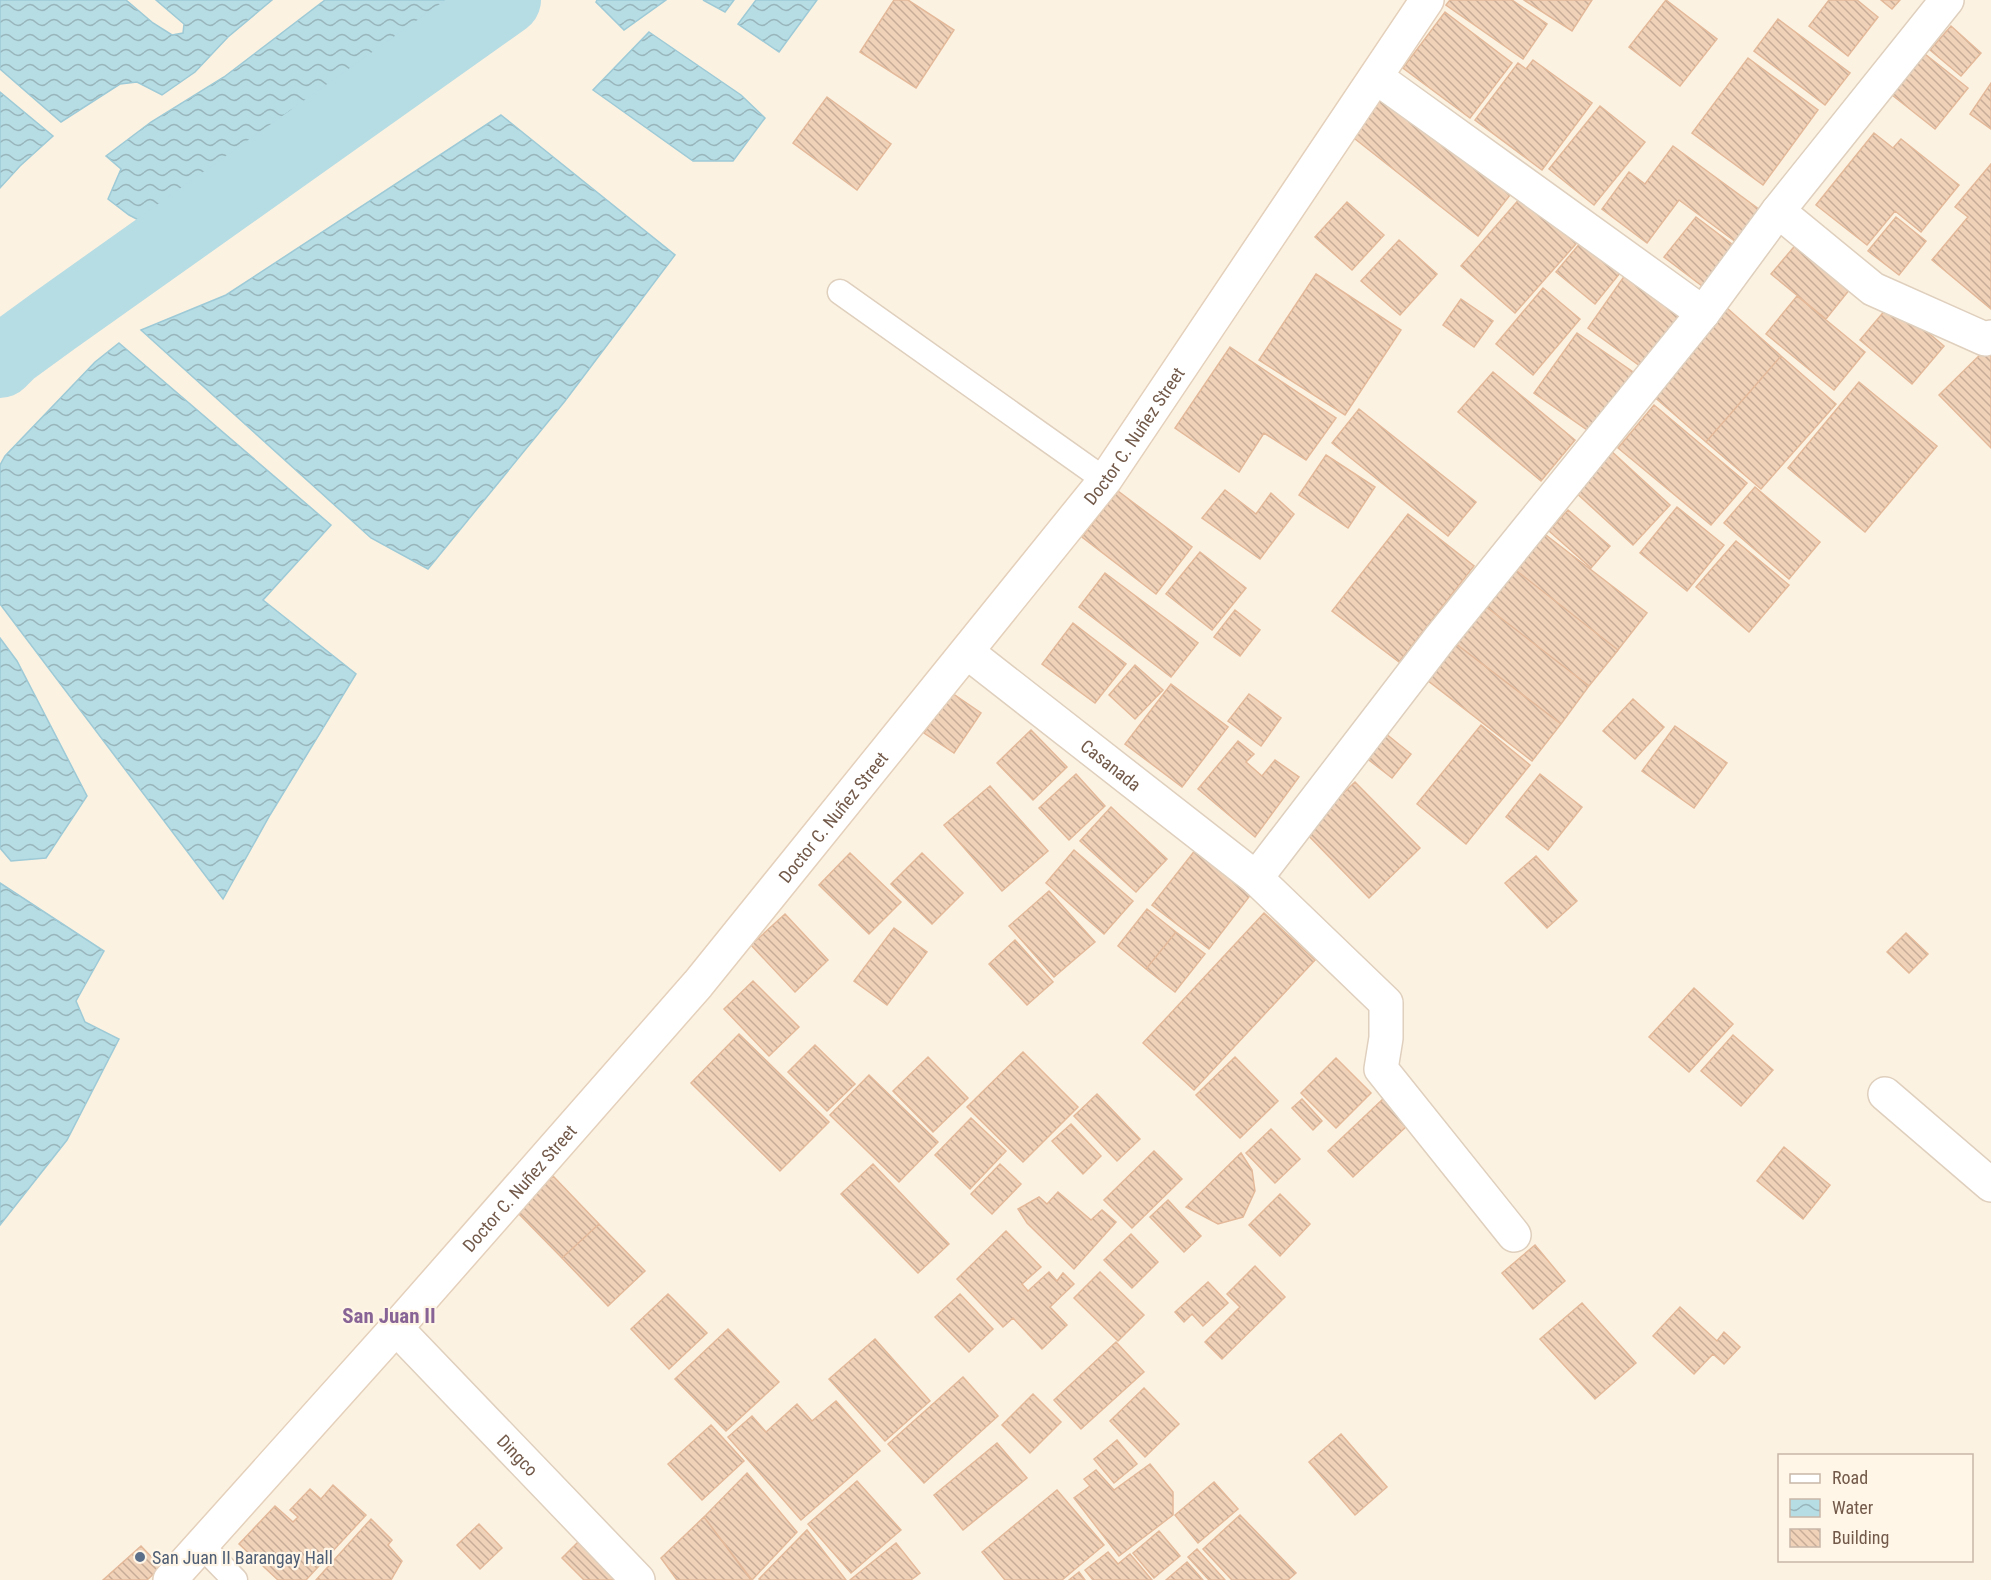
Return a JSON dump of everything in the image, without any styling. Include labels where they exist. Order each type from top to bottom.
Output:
[{"type":"street","name":"Doctor C. Nuñez Street","points":[[170,1580],[396,1328],[698,984],[1105,480],[1427,0]]},
{"type":"street","points":[[1256,878],[1441,638],[1703,313],[1778,211],[1947,0]]},
{"type":"street","points":[[1376,77],[1703,313]]},
{"type":"street","points":[[1778,211],[1873,289],[1985,339],[1991,337]]},
{"type":"street","name":"Casanada","points":[[967,652],[1256,878],[1386,1003],[1386,1038],[1381,1069],[1514,1235]]},
{"type":"street","points":[[1885,1094],[1991,1185]]},
{"type":"street","name":"Dingco","points":[[396,1328],[638,1580]]},
{"type":"lane","points":[[840,292],[1105,480]]},
{"type":"lane","points":[[201,1545],[235,1580]]},
{"type":"water","points":[[0,0],[126,0],[153,23],[172,35],[183,33],[184,24],[156,0],[272,0],[228,37],[195,72],[162,95],[137,82],[120,84],[61,122],[0,69]]},
{"type":"water","points":[[325,0],[450,0],[378,65],[221,172],[170,219],[148,225],[129,215],[108,199],[121,169],[106,156],[151,122],[224,77]]},
{"type":"water","points":[[597,0],[666,0],[624,30],[596,2]]},
{"type":"water","points":[[703,0],[734,0],[725,12]]},
{"type":"water","points":[[756,0],[817,0],[779,52],[738,24]]},
{"type":"water","points":[[649,32],[741,95],[765,118],[733,161],[693,161],[593,90]]},
{"type":"water","points":[[0,92],[53,136],[0,188]]},
{"type":"water","points":[[501,115],[675,255],[565,401],[428,569],[371,538],[141,330],[226,295]]},
{"type":"water","points":[[119,343],[331,525],[263,600],[356,674],[270,815],[223,899],[0,604],[0,465],[5,456],[95,362]]},
{"type":"water","points":[[0,638],[17,661],[87,796],[46,858],[11,861],[0,848]]},
{"type":"water","points":[[0,883],[104,951],[76,1001],[85,1022],[119,1039],[67,1140],[0,1225]]},
{"type":"building","points":[[894,0],[908,0],[954,30],[916,88],[860,52]]},
{"type":"building","points":[[1450,0],[1512,0],[1547,24],[1523,59],[1446,5]]},
{"type":"building","points":[[1524,0],[1592,0],[1572,31]]},
{"type":"building","points":[[1666,0],[1717,39],[1680,86],[1629,47]]},
{"type":"building","points":[[1829,0],[1857,0],[1878,17],[1848,56],[1809,26]]},
{"type":"building","points":[[1881,0],[1900,0],[1892,9]]},
{"type":"building","points":[[1445,12],[1512,63],[1470,118],[1403,68]]},
{"type":"building","points":[[1778,19],[1850,73],[1825,105],[1754,51]]},
{"type":"building","points":[[1951,26],[1981,53],[1961,76],[1930,50]]},
{"type":"building","points":[[1925,54],[1968,88],[1935,129],[1892,95]]},
{"type":"building","points":[[1748,58],[1818,110],[1763,185],[1692,133]]},
{"type":"building","points":[[1533,60],[1592,103],[1542,170],[1475,120],[1518,63],[1526,69]]},
{"type":"building","points":[[1991,83],[1991,129],[1970,114]]},
{"type":"building","points":[[1387,90],[1514,190],[1478,236],[1350,135]]},
{"type":"building","points":[[827,97],[891,144],[857,190],[793,143]]},
{"type":"building","points":[[1600,106],[1645,142],[1594,205],[1549,169]]},
{"type":"building","points":[[1874,133],[1893,148],[1901,139],[1959,185],[1921,232],[1895,211],[1867,245],[1816,205]]},
{"type":"building","points":[[1673,146],[1764,213],[1740,245],[1679,200],[1647,243],[1602,209],[1629,172],[1645,184]]},
{"type":"building","points":[[1991,164],[1991,309],[1932,260],[1968,217],[1955,207]]},
{"type":"building","points":[[1528,189],[1582,237],[1515,313],[1461,266]]},
{"type":"building","points":[[1347,202],[1384,235],[1352,270],[1315,237]]},
{"type":"building","points":[[1696,217],[1737,248],[1706,289],[1664,257]]},
{"type":"building","points":[[1896,217],[1926,241],[1899,275],[1868,251]]},
{"type":"building","points":[[1804,235],[1858,279],[1826,319],[1771,274]]},
{"type":"building","points":[[1586,236],[1624,268],[1595,304],[1556,272]]},
{"type":"building","points":[[1399,240],[1437,274],[1400,315],[1361,281]]},
{"type":"building","points":[[1630,268],[1687,309],[1644,369],[1588,328]]},
{"type":"building","points":[[1316,274],[1401,330],[1345,415],[1259,360]]},
{"type":"building","points":[[1543,288],[1580,319],[1533,375],[1496,344]]},
{"type":"building","points":[[1797,296],[1865,352],[1834,390],[1766,334]]},
{"type":"building","points":[[1461,299],[1493,321],[1474,347],[1443,325]]},
{"type":"building","points":[[1892,302],[1944,346],[1912,384],[1860,340]]},
{"type":"building","points":[[1727,308],[1781,356],[1706,442],[1651,394]]},
{"type":"building","points":[[1577,333],[1633,372],[1590,432],[1534,393]]},
{"type":"building","points":[[1991,344],[1991,448],[1939,395]]},
{"type":"building","points":[[1230,347],[1336,418],[1306,460],[1264,433],[1239,472],[1175,428]]},
{"type":"building","points":[[1781,356],[1836,404],[1761,489],[1706,442]]},
{"type":"building","points":[[1493,372],[1575,440],[1541,481],[1458,412]]},
{"type":"building","points":[[1859,382],[1937,446],[1865,532],[1788,468]]},
{"type":"building","points":[[1654,405],[1747,483],[1711,525],[1618,448]]},
{"type":"building","points":[[1359,409],[1476,502],[1448,536],[1332,443]]},
{"type":"building","points":[[1609,449],[1670,505],[1633,545],[1572,489]]},
{"type":"building","points":[[1326,455],[1375,487],[1348,528],[1299,495]]},
{"type":"building","points":[[1755,487],[1820,542],[1789,579],[1724,523]]},
{"type":"building","points":[[1225,490],[1256,514],[1271,493],[1294,514],[1260,559],[1202,518]]},
{"type":"building","points":[[1118,491],[1192,547],[1156,594],[1082,537]]},
{"type":"building","points":[[1677,507],[1724,545],[1687,591],[1640,553]]},
{"type":"building","points":[[1568,510],[1610,546],[1591,568],[1549,531]]},
{"type":"building","points":[[1408,514],[1474,566],[1399,662],[1332,611]]},
{"type":"building","points":[[1542,532],[1647,613],[1618,650],[1513,568]]},
{"type":"building","points":[[1736,541],[1789,585],[1749,632],[1696,587]]},
{"type":"building","points":[[1200,552],[1246,588],[1212,630],[1166,594]]},
{"type":"building","points":[[1513,568],[1618,650],[1589,686],[1484,605]]},
{"type":"building","points":[[1105,573],[1198,643],[1171,677],[1079,607]]},
{"type":"building","points":[[1484,605],[1589,686],[1561,724],[1455,643]]},
{"type":"building","points":[[1235,610],[1260,630],[1240,656],[1214,637]]},
{"type":"building","points":[[1073,623],[1126,664],[1095,703],[1042,664]]},
{"type":"building","points":[[1455,643],[1561,724],[1532,761],[1427,680]]},
{"type":"building","points":[[1135,665],[1163,690],[1135,719],[1109,695]]},
{"type":"building","points":[[1171,684],[1228,727],[1182,787],[1125,744]]},
{"type":"building","points":[[952,693],[981,713],[954,753],[924,733]]},
{"type":"building","points":[[1249,694],[1281,718],[1261,746],[1228,721]]},
{"type":"building","points":[[1633,699],[1664,727],[1635,759],[1603,731]]},
{"type":"building","points":[[1481,725],[1530,765],[1466,844],[1417,804]]},
{"type":"building","points":[[1675,726],[1727,763],[1694,808],[1642,771]]},
{"type":"building","points":[[1031,730],[1067,767],[1033,800],[997,763]]},
{"type":"building","points":[[1385,733],[1411,754],[1392,778],[1365,757]]},
{"type":"building","points":[[1238,741],[1254,754],[1246,762],[1262,776],[1275,760],[1299,777],[1255,837],[1198,789]]},
{"type":"building","points":[[1076,774],[1105,806],[1069,840],[1039,808]]},
{"type":"building","points":[[1540,774],[1582,807],[1548,850],[1506,817]]},
{"type":"building","points":[[1355,782],[1420,848],[1369,898],[1304,831]]},
{"type":"building","points":[[990,786],[1048,851],[1002,891],[944,825]]},
{"type":"building","points":[[1111,807],[1167,859],[1136,892],[1080,841]]},
{"type":"building","points":[[1196,849],[1252,893],[1209,949],[1152,905]]},
{"type":"building","points":[[1074,850],[1133,901],[1104,934],[1046,883]]},
{"type":"building","points":[[850,853],[901,902],[869,934],[819,885]]},
{"type":"building","points":[[922,853],[963,893],[932,924],[891,884]]},
{"type":"building","points":[[1536,856],[1577,901],[1547,928],[1505,883]]},
{"type":"building","points":[[1049,891],[1095,942],[1054,977],[1009,926]]},
{"type":"building","points":[[1147,909],[1176,932],[1146,969],[1118,946]]},
{"type":"building","points":[[1264,913],[1315,960],[1194,1090],[1143,1043]]},
{"type":"building","points":[[785,914],[828,960],[795,992],[751,945]]},
{"type":"building","points":[[894,928],[927,952],[887,1005],[854,981]]},
{"type":"building","points":[[1176,932],[1205,954],[1175,992],[1146,969]]},
{"type":"building","points":[[1906,933],[1928,954],[1909,973],[1887,952]]},
{"type":"building","points":[[1015,940],[1053,982],[1027,1005],[989,964]]},
{"type":"building","points":[[753,981],[799,1027],[769,1056],[724,1009]]},
{"type":"building","points":[[1694,988],[1733,1024],[1689,1072],[1649,1037]]},
{"type":"building","points":[[739,1034],[829,1122],[780,1171],[691,1083]]},
{"type":"building","points":[[1733,1035],[1773,1070],[1741,1106],[1701,1071]]},
{"type":"building","points":[[815,1045],[855,1084],[827,1111],[788,1072]]},
{"type":"building","points":[[1023,1052],[1078,1107],[1023,1162],[967,1107]]},
{"type":"building","points":[[928,1057],[968,1098],[933,1132],[893,1091]]},
{"type":"building","points":[[1235,1057],[1278,1101],[1240,1138],[1196,1095]]},
{"type":"building","points":[[1336,1058],[1371,1093],[1336,1128],[1301,1093]]},
{"type":"building","points":[[869,1075],[938,1142],[899,1182],[830,1115]]},
{"type":"building","points":[[1097,1094],[1140,1139],[1117,1161],[1074,1116]]},
{"type":"building","points":[[1385,1097],[1410,1123],[1353,1177],[1328,1151]]},
{"type":"building","points":[[1302,1099],[1322,1121],[1313,1130],[1292,1108]]},
{"type":"building","points":[[971,1118],[1006,1151],[970,1189],[935,1155]]},
{"type":"building","points":[[1071,1124],[1101,1156],[1083,1174],[1052,1141]]},
{"type":"building","points":[[1271,1129],[1300,1159],[1275,1183],[1246,1153]]},
{"type":"building","points":[[1784,1147],[1830,1185],[1803,1219],[1757,1181]]},
{"type":"building","points":[[1154,1151],[1182,1179],[1132,1228],[1104,1200]]},
{"type":"building","points":[[1241,1153],[1252,1170],[1255,1191],[1243,1217],[1218,1224],[1186,1207]]},
{"type":"building","points":[[873,1164],[949,1244],[918,1273],[841,1194]]},
{"type":"building","points":[[1000,1164],[1021,1184],[992,1214],[971,1194]]},
{"type":"building","points":[[553,1176],[599,1224],[562,1258],[516,1211]]},
{"type":"building","points":[[1058,1192],[1091,1220],[1102,1210],[1116,1222],[1074,1269],[1027,1223],[1018,1209],[1039,1197],[1047,1204]]},
{"type":"building","points":[[1280,1194],[1310,1224],[1280,1256],[1249,1225]]},
{"type":"building","points":[[1168,1200],[1201,1236],[1184,1252],[1150,1217]]},
{"type":"building","points":[[599,1224],[645,1271],[608,1306],[562,1258]]},
{"type":"building","points":[[1006,1231],[1041,1267],[1022,1284],[1028,1291],[1049,1272],[1057,1281],[1063,1273],[1074,1284],[1050,1307],[1067,1325],[1042,1349],[1013,1318],[1003,1327],[957,1279]]},
{"type":"building","points":[[1131,1234],[1158,1262],[1132,1288],[1104,1260]]},
{"type":"building","points":[[1535,1245],[1565,1281],[1533,1309],[1502,1273]]},
{"type":"building","points":[[1255,1266],[1285,1297],[1222,1359],[1205,1342],[1240,1307],[1227,1294]]},
{"type":"building","points":[[1100,1272],[1144,1315],[1118,1341],[1074,1298]]},
{"type":"building","points":[[1208,1282],[1228,1303],[1203,1326],[1192,1314],[1184,1322],[1175,1312]]},
{"type":"building","points":[[668,1294],[707,1333],[669,1369],[631,1329]]},
{"type":"building","points":[[960,1294],[993,1329],[969,1352],[935,1317]]},
{"type":"building","points":[[1582,1303],[1636,1363],[1595,1399],[1540,1339]]},
{"type":"building","points":[[1680,1307],[1717,1341],[1724,1332],[1740,1347],[1724,1364],[1713,1354],[1694,1374],[1653,1336]]},
{"type":"building","points":[[728,1329],[779,1382],[726,1431],[675,1379]]},
{"type":"building","points":[[875,1339],[930,1401],[885,1441],[829,1379]]},
{"type":"building","points":[[1116,1342],[1144,1372],[1081,1429],[1054,1400]]},
{"type":"building","points":[[963,1377],[998,1416],[924,1483],[888,1444]]},
{"type":"building","points":[[1144,1388],[1179,1424],[1145,1457],[1110,1421]]},
{"type":"building","points":[[1033,1394],[1061,1422],[1030,1453],[1002,1425]]},
{"type":"building","points":[[836,1401],[880,1451],[801,1520],[728,1437],[752,1416],[766,1432],[797,1404],[812,1421]]},
{"type":"building","points":[[711,1425],[744,1461],[702,1500],[668,1464]]},
{"type":"building","points":[[1341,1434],[1387,1487],[1355,1515],[1309,1462]]},
{"type":"building","points":[[1117,1440],[1137,1464],[1114,1483],[1094,1459]]},
{"type":"building","points":[[997,1443],[1027,1478],[963,1530],[934,1495]]},
{"type":"building","points":[[1150,1464],[1173,1492],[1173,1515],[1119,1556],[1074,1498],[1090,1486],[1084,1479],[1096,1470],[1114,1490]]},
{"type":"building","points":[[747,1473],[797,1532],[752,1580],[704,1517]]},
{"type":"building","points":[[857,1481],[901,1530],[851,1573],[808,1524]]},
{"type":"building","points":[[1214,1482],[1238,1509],[1198,1543],[1175,1515]]},
{"type":"building","points":[[333,1485],[366,1515],[306,1580],[278,1580],[239,1544],[275,1506],[293,1522],[298,1517],[290,1510],[310,1489],[321,1499]]},
{"type":"building","points":[[1057,1490],[1104,1545],[1062,1580],[1005,1580],[982,1552]]},
{"type":"building","points":[[1240,1515],[1296,1573],[1288,1580],[1232,1580],[1203,1549]]},
{"type":"building","points":[[704,1517],[751,1580],[677,1580],[661,1558]]},
{"type":"building","points":[[371,1519],[392,1540],[388,1545],[402,1561],[391,1580],[316,1580]]},
{"type":"building","points":[[479,1524],[502,1548],[480,1569],[457,1545]]},
{"type":"building","points":[[807,1530],[846,1580],[760,1580],[759,1579]]},
{"type":"building","points":[[1159,1531],[1180,1556],[1154,1578],[1133,1553]]},
{"type":"building","points":[[584,1536],[627,1580],[584,1580],[562,1558]]},
{"type":"building","points":[[896,1543],[920,1573],[911,1580],[850,1580]]},
{"type":"building","name":"San Juan II Barangay Hall","points":[[141,1546],[161,1567],[147,1580],[103,1580]]},
{"type":"building","points":[[1197,1549],[1225,1580],[1209,1580],[1188,1557]]},
{"type":"building","points":[[1108,1552],[1118,1564],[1130,1554],[1152,1580],[1093,1580],[1085,1570]]},
{"type":"building","points":[[1187,1562],[1203,1580],[1166,1580]]},
{"type":"building","points":[[1079,1572],[1085,1580],[1069,1580]]},
{"type":"waterway","points":[[0,363],[11,352],[55,320],[506,0]]},
{"type":"place","name":"San Juan II Barangay Hall","points":[[140,1557]]},
{"type":"district","name":"San Juan II","points":[[389,1316]]}]
